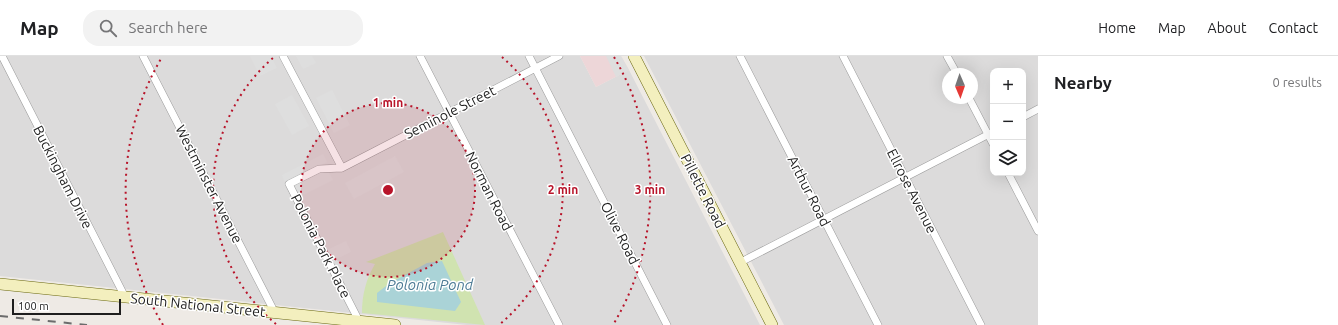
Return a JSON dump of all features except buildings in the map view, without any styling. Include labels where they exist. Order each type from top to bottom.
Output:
[{"type":"street","name":"Buckingham Drive","points":[[2,56],[125,297]]},
{"type":"street","name":"Westminster Avenue","points":[[142,56],[275,313]]},
{"type":"street","points":[[283,56],[342,168]]},
{"type":"street","name":"Norman Road","points":[[420,56],[559,325]]},
{"type":"street","name":"Olive Road","points":[[529,56],[667,325]]},
{"type":"street","name":"Seminole Street","points":[[342,168],[559,56]]},
{"type":"street","name":"Pillette Road","points":[[634,56],[772,325]]},
{"type":"street","name":"Arthur Road","points":[[740,56],[878,325]]},
{"type":"street","name":"Ellrose Avenue","points":[[843,56],[981,325]]},
{"type":"street","points":[[947,56],[954,68]]},
{"type":"street","points":[[973,104],[990,131]]},
{"type":"street","points":[[1026,115],[1038,109]]},
{"type":"street","points":[[739,263],[990,134]]},
{"type":"street","name":"Polonia Park Place","points":[[342,168],[319,169],[289,184],[359,321]]},
{"type":"street","points":[[1010,176],[1038,231]]},
{"type":"street","name":"South National Street","points":[[0,284],[395,325]]},
{"type":"shaded area","points":[[0,56],[580,56],[596,87],[629,70],[760,325],[467,325],[0,276]]},
{"type":"shaded area","points":[[250,56],[271,56],[277,68],[260,76]]},
{"type":"shaded area","points":[[296,56],[312,56],[316,63],[303,69]]},
{"type":"shaded area","points":[[580,56],[621,56],[629,70],[596,87]]},
{"type":"shaded area","points":[[606,56],[621,56],[629,70],[616,77]]},
{"type":"shaded area","points":[[644,56],[1038,56],[1038,325],[784,325]]},
{"type":"shaded area","points":[[332,90],[350,125],[334,133],[316,98]]},
{"type":"shaded area","points":[[292,95],[309,126],[292,135],[275,104]]},
{"type":"shaded area","points":[[323,154],[327,162],[285,183],[282,175]]},
{"type":"shaded area","points":[[395,156],[404,172],[354,199],[345,183]]},
{"type":"shaded area","points":[[327,169],[333,180],[299,197],[293,186]]},
{"type":"shaded area","points":[[346,241],[351,252],[332,261],[327,250]]},
{"type":"green space","points":[[443,232],[485,325],[362,313],[365,287],[375,264],[366,262]]},
{"type":"water","name":"Polonia Pond","points":[[442,261],[461,302],[455,311],[377,302],[377,293],[390,283],[427,263]]},
{"type":"railway","points":[[0,316],[87,325]]}]
